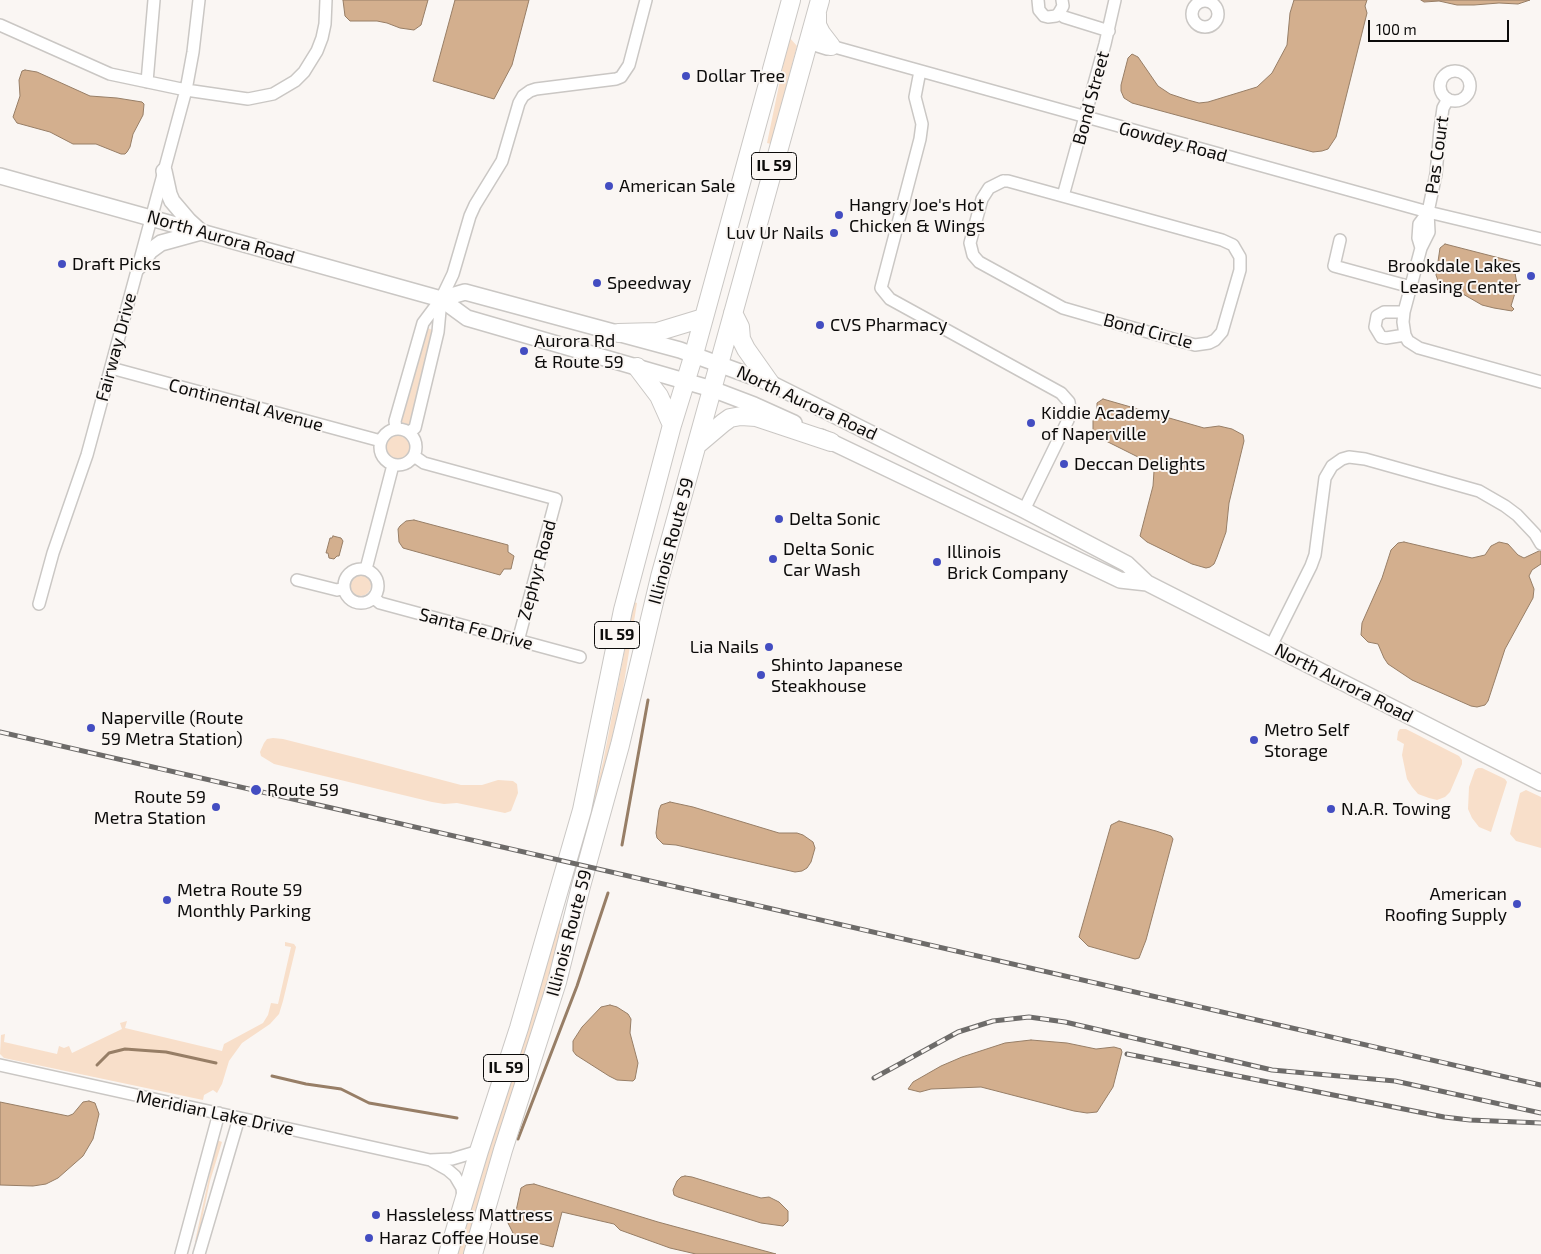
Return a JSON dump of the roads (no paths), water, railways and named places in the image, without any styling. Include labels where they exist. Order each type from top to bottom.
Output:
[{"type":"main road","name":"Illinois Route 59","points":[[448,1254],[479,1150],[519,1028],[582,810],[623,610],[672,425],[694,354],[791,0]]},
{"type":"main road","name":"Illinois Route 59","points":[[473,1254],[503,1150],[557,982],[620,745],[660,577],[818,6]]},
{"type":"main road","points":[[818,6],[817,25],[820,33],[832,46]]},
{"type":"main road","points":[[785,21],[808,43]]},
{"type":"main road","points":[[164,171],[172,201],[201,232]]},
{"type":"main road","name":"North Aurora Road","points":[[0,176],[441,299],[467,318],[712,389],[760,407],[1120,580],[1147,583]]},
{"type":"main road","points":[[138,267],[150,251],[161,243],[201,232]]},
{"type":"main road","name":"North Aurora Road","points":[[441,299],[465,292],[694,354],[770,382],[1127,564],[1147,583],[1541,783]]},
{"type":"main road","points":[[733,313],[740,327],[741,339],[746,349],[770,382]]},
{"type":"main road","points":[[618,333],[657,332],[703,318]]},
{"type":"main road","points":[[637,367],[659,396],[672,425]]},
{"type":"main road","points":[[697,445],[730,418],[742,416],[756,417],[831,442]]},
{"type":"street","points":[[146,82],[154,0]]},
{"type":"street","name":"Fairway Drive","points":[[39,604],[55,546],[86,454],[111,368],[186,90],[199,0]]},
{"type":"street","points":[[0,25],[110,74],[186,90],[248,100],[273,94],[286,87],[304,72],[318,51],[325,24],[326,0]]},
{"type":"street","points":[[396,429],[395,421],[423,323],[441,299],[452,274],[473,210],[502,161],[519,103],[523,96],[536,89],[621,77],[629,65],[646,0]]},
{"type":"street","points":[[1038,0],[1039,10],[1044,16],[1052,17],[1059,13],[1063,6],[1062,0]]},
{"type":"street","name":"Bond Street","points":[[1063,196],[1116,0]]},
{"type":"street","points":[[1059,13],[1064,17],[1109,31]]},
{"type":"street","name":"Gowdey Road","points":[[808,43],[827,49],[832,46],[1428,212],[1541,239]]},
{"type":"street","points":[[920,71],[914,97],[922,124],[920,139],[881,288],[890,298],[1061,393],[1069,402],[1068,420],[1024,510]]},
{"type":"street","name":"Pas Court","points":[[1404,312],[1421,248],[1418,238],[1419,224],[1428,212],[1436,174],[1443,108],[1448,99]]},
{"type":"street","name":"Bond Circle","points":[[1008,181],[1063,196],[1222,240],[1233,245],[1240,257],[1240,270],[1224,328],[1220,336],[1209,344],[1195,345],[1063,308],[979,262],[973,255],[970,248],[970,240],[982,199],[989,188],[998,182],[1008,181]]},
{"type":"street","points":[[1340,240],[1334,266],[1411,287]]},
{"type":"street","points":[[409,432],[415,428],[438,332],[441,299]]},
{"type":"street","points":[[1406,335],[1381,337],[1375,327],[1377,316],[1384,312],[1404,312],[1403,322],[1408,341],[1419,348],[1541,382]]},
{"type":"street","name":"Continental Avenue","points":[[111,368],[381,442]]},
{"type":"street","points":[[396,429],[409,432],[416,441],[417,446],[414,456],[405,464],[393,465],[380,452],[381,442],[387,433],[396,429]]},
{"type":"street","name":"Zephyr Road","points":[[414,456],[424,463],[556,499],[518,641]]},
{"type":"street","points":[[1271,646],[1311,566],[1315,554],[1325,478],[1332,466],[1342,458],[1355,457],[1365,459],[1479,491],[1517,515],[1539,541]]},
{"type":"street","points":[[366,569],[393,465]]},
{"type":"street","points":[[360,568],[366,569],[378,581],[378,587],[374,598],[364,603],[358,603],[348,598],[344,588],[346,577],[349,572],[360,568]]},
{"type":"street","points":[[296,580],[337,590],[344,588]]},
{"type":"street","name":"Santa Fe Drive","points":[[374,598],[380,603],[580,658]]},
{"type":"street","name":"Meridian Lake Drive","points":[[0,1065],[430,1160],[452,1159],[479,1150]]},
{"type":"street","points":[[181,1254],[219,1113]]},
{"type":"street","points":[[199,1254],[239,1118]]},
{"type":"street","name":"Meridian Lake Drive","points":[[430,1160],[455,1176],[462,1188],[463,1202]]},
{"type":"waterway","points":[[622,845],[648,700]]},
{"type":"waterway","points":[[518,1139],[577,986],[608,893]]},
{"type":"waterway","points":[[97,1065],[109,1053],[125,1049],[166,1052],[216,1063]]},
{"type":"waterway","points":[[272,1076],[306,1084],[341,1089],[369,1103],[457,1118]]},
{"type":"railway","points":[[0,732],[1541,1085]]},
{"type":"railway","points":[[874,1078],[958,1032],[993,1021],[1029,1017],[1065,1022],[1272,1070],[1395,1081],[1541,1113]]},
{"type":"railway","points":[[1127,1054],[1444,1117],[1541,1123]]},
{"type":"place","name":"Dollar Tree","points":[[686,76]]},
{"type":"place","name":"American Sale","points":[[609,186]]},
{"type":"place","name":"Hangry Joe's Hot Chicken & Wings","points":[[839,215]]},
{"type":"place","name":"Luv Ur Nails","points":[[834,233]]},
{"type":"place","name":"Draft Picks","points":[[62,264]]},
{"type":"place","name":"Brookdale Lakes Leasing Center","points":[[1531,276]]},
{"type":"place","name":"Speedway","points":[[597,283]]},
{"type":"place","name":"CVS Pharmacy","points":[[820,325]]},
{"type":"place","name":"Aurora Rd & Route 59","points":[[524,351]]},
{"type":"place","name":"Kiddie Academy of Naperville","points":[[1031,423]]},
{"type":"place","name":"Deccan Delights","points":[[1064,464]]},
{"type":"place","name":"Delta Sonic","points":[[779,519]]},
{"type":"place","name":"Delta Sonic Car Wash","points":[[773,559]]},
{"type":"place","name":"Illinois Brick Company","points":[[937,562]]},
{"type":"place","name":"Lia Nails","points":[[769,647]]},
{"type":"place","name":"Shinto Japanese Steakhouse","points":[[761,675]]},
{"type":"place","name":"Naperville (Route 59 Metra Station)","points":[[91,728]]},
{"type":"place","name":"Metro Self Storage","points":[[1254,740]]},
{"type":"place","name":"Route 59","points":[[256,790]]},
{"type":"place","name":"Route 59 Metra Station","points":[[216,807]]},
{"type":"place","name":"N.A.R. Towing","points":[[1331,809]]},
{"type":"place","name":"Metra Route 59 Monthly Parking","points":[[167,900]]},
{"type":"place","name":"American Roofing Supply","points":[[1517,904]]},
{"type":"place","name":"Hassleless Mattress","points":[[376,1215]]},
{"type":"place","name":"Haraz Coffee House","points":[[369,1238]]}]
